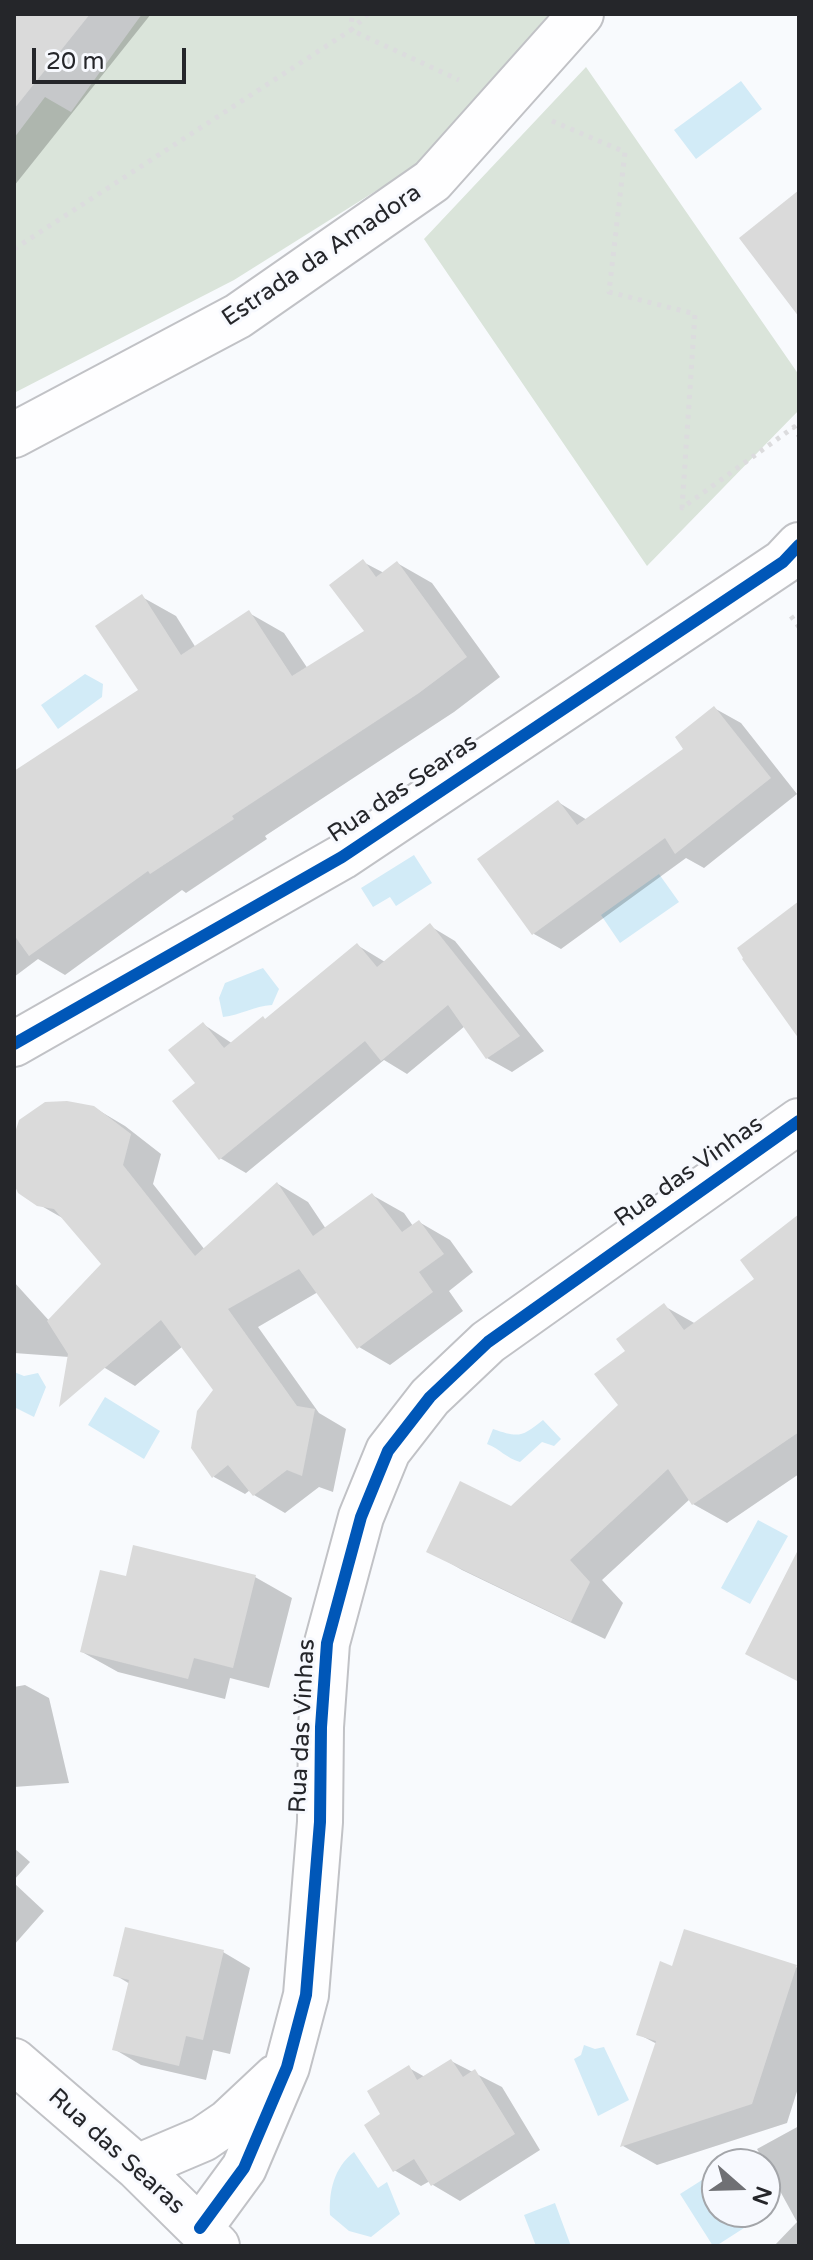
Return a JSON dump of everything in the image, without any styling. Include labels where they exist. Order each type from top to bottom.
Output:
[{"type":"street","name":"Estrada da Amadora","points":[[14,435],[238,316],[432,181],[581,14]]},
{"type":"street","name":"Rua das Searas","points":[[14,1044],[342,857],[783,562],[799,545]]},
{"type":"street","name":"Rua das Vinhas","points":[[208,2237],[244,2168],[287,2067],[306,1995],[320,1822],[321,1727],[327,1643],[361,1517],[388,1451],[430,1397],[488,1342],[799,1121]]},
{"type":"street","name":"Rua das Searas","points":[[14,2061],[137,2167],[208,2237]]},
{"type":"street","points":[[137,2167],[203,2139],[228,2122],[287,2067]]},
{"type":"path","points":[[351,30],[352,14]]},
{"type":"path","points":[[14,249],[351,30],[368,14]]},
{"type":"path","points":[[351,30],[504,101],[625,152],[609,292],[695,314],[682,508],[794,427],[799,436]]},
{"type":"shaded area","points":[[142,14],[549,14],[422,162],[234,280],[14,393],[14,138],[45,97],[71,112]]},
{"type":"shaded area","points":[[586,67],[799,375],[799,410],[647,566],[424,239]]},
{"type":"water","points":[[741,81],[762,109],[696,159],[674,130]]},
{"type":"water","points":[[85,674],[103,684],[102,697],[58,729],[41,705]]},
{"type":"water","points":[[414,855],[432,883],[396,906],[390,897],[373,907],[361,888]]},
{"type":"water","points":[[659,874],[679,902],[620,943],[601,915]]},
{"type":"water","points":[[263,968],[279,989],[272,1005],[223,1017],[219,998],[225,983]]},
{"type":"water","points":[[14,1372],[24,1376],[38,1373],[46,1387],[34,1417],[14,1407]]},
{"type":"water","points":[[105,1397],[160,1431],[144,1459],[88,1425]]},
{"type":"water","points":[[543,1420],[561,1439],[554,1446],[542,1442],[520,1462],[487,1444],[493,1429],[520,1434]]},
{"type":"water","points":[[758,1520],[788,1536],[750,1604],[721,1588]]},
{"type":"water","points":[[584,2045],[595,2049],[604,2047],[629,2100],[598,2116],[574,2059],[581,2055]]},
{"type":"water","points":[[354,2152],[378,2188],[387,2182],[400,2214],[371,2237],[349,2231],[330,2215],[334,2180]]},
{"type":"water","points":[[701,2181],[701,2227],[680,2194]]},
{"type":"water","points":[[555,2203],[571,2246],[536,2246],[524,2215]]},
{"type":"water","points":[[702,2228],[744,2228],[716,2246]]},
{"type":"building","points":[[14,14],[90,14],[14,109]]},
{"type":"building","points":[[799,190],[799,317],[739,238]]},
{"type":"building","points":[[363,559],[376,577],[397,561],[467,657],[419,693],[232,816],[234,819],[150,874],[148,871],[29,956],[14,935],[14,771],[138,690],[95,626],[142,594],[181,655],[249,610],[292,676],[364,631],[329,585]]},
{"type":"building","points":[[714,706],[771,778],[675,854],[665,838],[532,935],[477,859],[558,800],[577,825],[683,749],[675,737]]},
{"type":"building","points":[[799,901],[799,1039],[737,948]]},
{"type":"building","points":[[430,923],[520,1036],[486,1059],[448,1005],[381,1061],[365,1041],[219,1160],[172,1101],[195,1083],[168,1050],[203,1022],[224,1048],[263,1016],[265,1019],[357,943],[377,967]]},
{"type":"building","points":[[67,1101],[94,1106],[131,1134],[123,1165],[195,1256],[277,1182],[313,1236],[372,1193],[402,1232],[419,1220],[444,1254],[419,1272],[433,1292],[357,1349],[299,1269],[228,1309],[297,1406],[315,1409],[302,1476],[287,1470],[253,1496],[228,1465],[212,1478],[191,1448],[197,1411],[213,1390],[161,1320],[59,1407],[68,1354],[47,1321],[101,1264],[54,1209],[37,1206],[18,1193],[14,1184],[14,1136],[19,1120],[45,1102]]},
{"type":"building","points":[[799,1214],[799,1432],[692,1505],[668,1469],[570,1560],[590,1582],[571,1622],[426,1552],[460,1481],[511,1506],[618,1405],[594,1374],[625,1351],[616,1339],[664,1303],[684,1330],[754,1279],[740,1260]]},
{"type":"building","points":[[133,1545],[256,1575],[233,1668],[194,1658],[188,1679],[80,1652],[100,1570],[126,1576]]},
{"type":"building","points":[[799,1548],[799,1682],[745,1654]]},
{"type":"building","points":[[125,1927],[224,1950],[203,2040],[186,2036],[179,2066],[112,2050],[129,1980],[113,1976]]},
{"type":"building","points":[[684,1929],[797,1965],[752,2104],[620,2147],[656,2041],[636,2035],[660,1961],[672,1966]]},
{"type":"building","points":[[451,2059],[463,2077],[475,2069],[515,2134],[431,2186],[414,2159],[393,2172],[364,2125],[380,2114],[367,2091],[409,2065],[417,2080]]},
{"type":"cycle path","points":[[14,1044],[342,857],[783,562],[799,545]]},
{"type":"cycle path","points":[[200,2228],[244,2168],[287,2067],[306,1995],[320,1822],[321,1727],[327,1643],[361,1517],[388,1451],[430,1397],[488,1342],[799,1121]]}]
